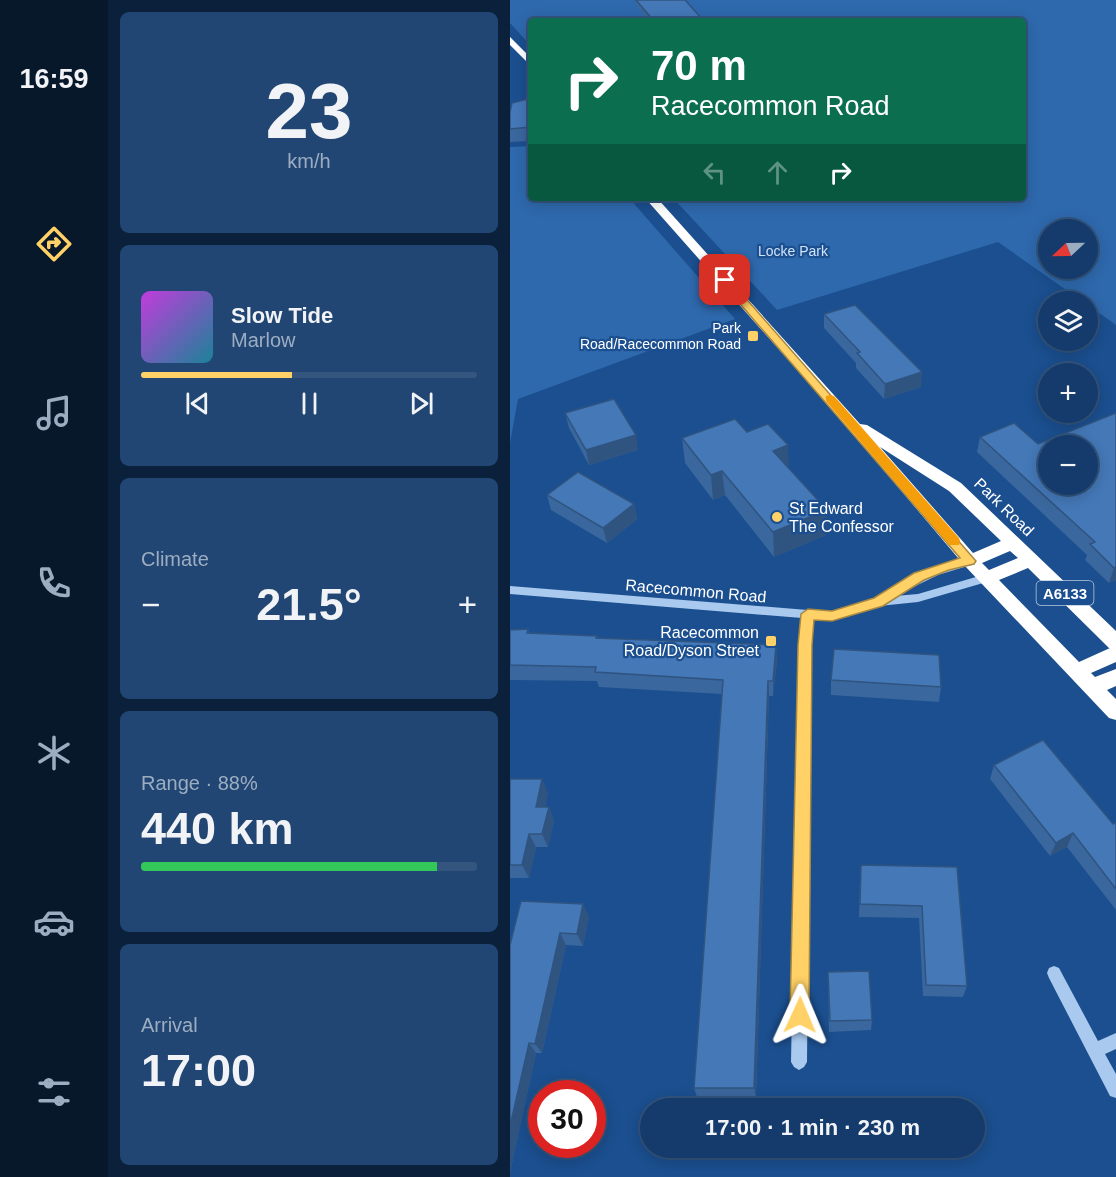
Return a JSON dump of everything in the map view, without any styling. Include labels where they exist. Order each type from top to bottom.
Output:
[{"type":"highway","points":[[510,40],[528,60]]},
{"type":"highway","name":"Park Road","points":[[654,201],[848,419],[970,561],[1077,671]]},
{"type":"highway","name":"Park Road","points":[[848,419],[955,487],[1116,643]]},
{"type":"highway","points":[[970,561],[1013,543]]},
{"type":"highway","name":"A6133","points":[[986,578],[1030,560]]},
{"type":"highway","points":[[1077,671],[1116,654]]},
{"type":"highway","name":"A6133","points":[[1077,671],[1116,712]]},
{"type":"highway","points":[[1093,687],[1116,677]]},
{"type":"street","name":"Racecommon Road","points":[[879,602],[919,577],[946,566],[970,561]]},
{"type":"street","name":"Racecommon Road","points":[[510,590],[832,616],[879,602],[918,598],[986,578]]},
{"type":"street","points":[[799,1062],[805,645],[808,614]]},
{"type":"street","points":[[1054,973],[1116,1090]]},
{"type":"street","points":[[1095,1051],[1116,1041]]},
{"type":"green space","name":"Locke Park","points":[[510,0],[1116,0],[1116,325],[1098,312],[1098,291],[1068,291],[1051,279],[1098,279],[1098,219],[1038,219],[1038,270],[998,242],[777,310],[676,201],[1026,201],[1026,18],[528,18],[528,43],[510,23]]},
{"type":"green space","points":[[528,146],[528,201],[632,201],[735,319],[518,399],[510,443],[510,147]]},
{"type":"building","points":[[636,0],[685,0],[701,18],[651,18]]},
{"type":"building","points":[[528,99],[528,127],[510,129],[512,103]]},
{"type":"building","points":[[855,305],[922,372],[885,384],[857,353],[860,352],[824,314]]},
{"type":"building","points":[[614,399],[636,435],[586,450],[565,413]]},
{"type":"building","points":[[1116,413],[1116,567],[1114,568],[1090,544],[1095,542],[1044,495],[1098,495],[1098,435],[1061,435],[1091,423],[1098,423],[1098,420]]},
{"type":"building","points":[[735,419],[747,432],[768,424],[788,445],[773,451],[827,510],[773,532],[722,471],[711,475],[682,438]]},
{"type":"building","points":[[1014,423],[1038,444],[1038,490],[980,437]]},
{"type":"building","points":[[578,472],[634,504],[603,528],[547,495]]},
{"type":"building","points":[[528,629],[527,633],[597,636],[596,638],[776,645],[773,681],[768,681],[754,1088],[694,1088],[723,680],[595,672],[596,667],[510,665],[510,630]]},
{"type":"building","points":[[834,649],[939,655],[941,687],[831,680]]},
{"type":"building","points":[[1043,740],[1113,824],[1116,823],[1116,889],[1073,833],[1056,843],[994,765]]},
{"type":"building","points":[[510,779],[542,779],[536,807],[549,807],[542,834],[529,834],[522,865],[510,865]]},
{"type":"building","points":[[861,865],[957,867],[967,986],[926,985],[922,906],[860,904]]},
{"type":"building","points":[[521,901],[583,904],[577,934],[560,933],[535,1044],[529,1043],[510,1126],[510,945]]},
{"type":"building","points":[[869,971],[872,1020],[830,1021],[828,972]]},
{"type":"slow traffic","points":[[830,398],[954,541]]},
{"type":"place","name":"Park Road/Racecommon Road","points":[[753,336]]},
{"type":"place","name":"St Edward The Confessor","points":[[777,517]]},
{"type":"place","name":"Racecommon Road/Dyson Street","points":[[771,641]]},
{"type":"route","points":[[725,280],[970,561],[946,566],[919,577],[879,602],[832,616],[808,614],[805,645],[800,1015]]}]
